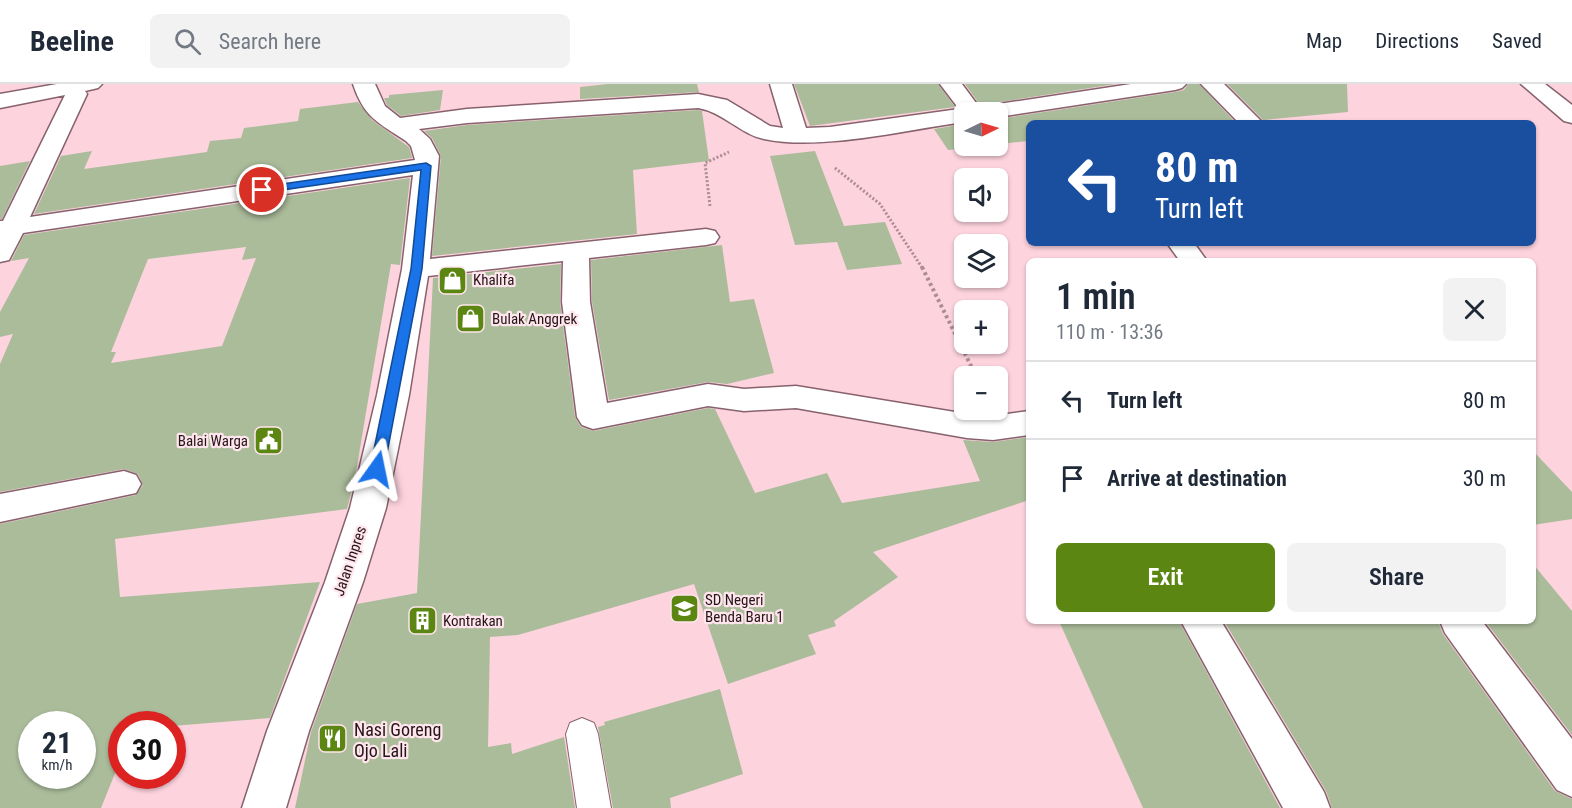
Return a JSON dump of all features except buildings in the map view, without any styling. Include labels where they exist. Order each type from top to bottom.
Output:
[{"type":"street","name":"Jalan Inpres","points":[[264,808],[288,731],[344,582],[368,508],[393,395],[416,269],[427,156],[424,145],[413,134],[395,125],[372,107],[364,84]]},
{"type":"street","points":[[781,84],[795,135]]},
{"type":"street","points":[[951,84],[964,102]]},
{"type":"street","points":[[1008,109],[1175,84]]},
{"type":"street","points":[[1212,84],[1249,120]]},
{"type":"street","points":[[1532,84],[1572,116]]},
{"type":"street","points":[[12,94],[84,89]]},
{"type":"street","points":[[0,254],[6,228],[84,89]]},
{"type":"street","points":[[395,125],[442,118],[706,92],[759,130],[795,135],[954,116]]},
{"type":"street","points":[[1067,101],[1083,119]]},
{"type":"street","points":[[6,228],[426,166]]},
{"type":"street","points":[[416,269],[706,237]]},
{"type":"street","points":[[1182,246],[1192,258]]},
{"type":"street","points":[[576,251],[576,302],[593,417],[708,395],[744,400],[796,397],[968,426],[993,428],[1026,423]]},
{"type":"street","points":[[0,508],[124,484]]},
{"type":"street","points":[[1202,624],[1308,808]]},
{"type":"street","points":[[1461,624],[1572,774]]},
{"type":"lane","points":[[582,734],[594,808]]},
{"type":"path","points":[[706,237],[714,233],[705,163],[795,135],[880,204],[920,263],[971,366]]},
{"type":"place","name":"Khalifa","points":[[452,280]]},
{"type":"place","name":"Bulak Anggrek","points":[[471,319]]},
{"type":"place","name":"Balai Warga","points":[[269,441]]},
{"type":"place","name":"SD Negeri Benda Baru 1","points":[[684,609]]},
{"type":"place","name":"Kontrakan","points":[[422,621]]},
{"type":"place","name":"Nasi Goreng Ojo Lali","points":[[333,739]]},
{"type":"route","points":[[262,190],[426,166],[416,269],[377,469]]}]
